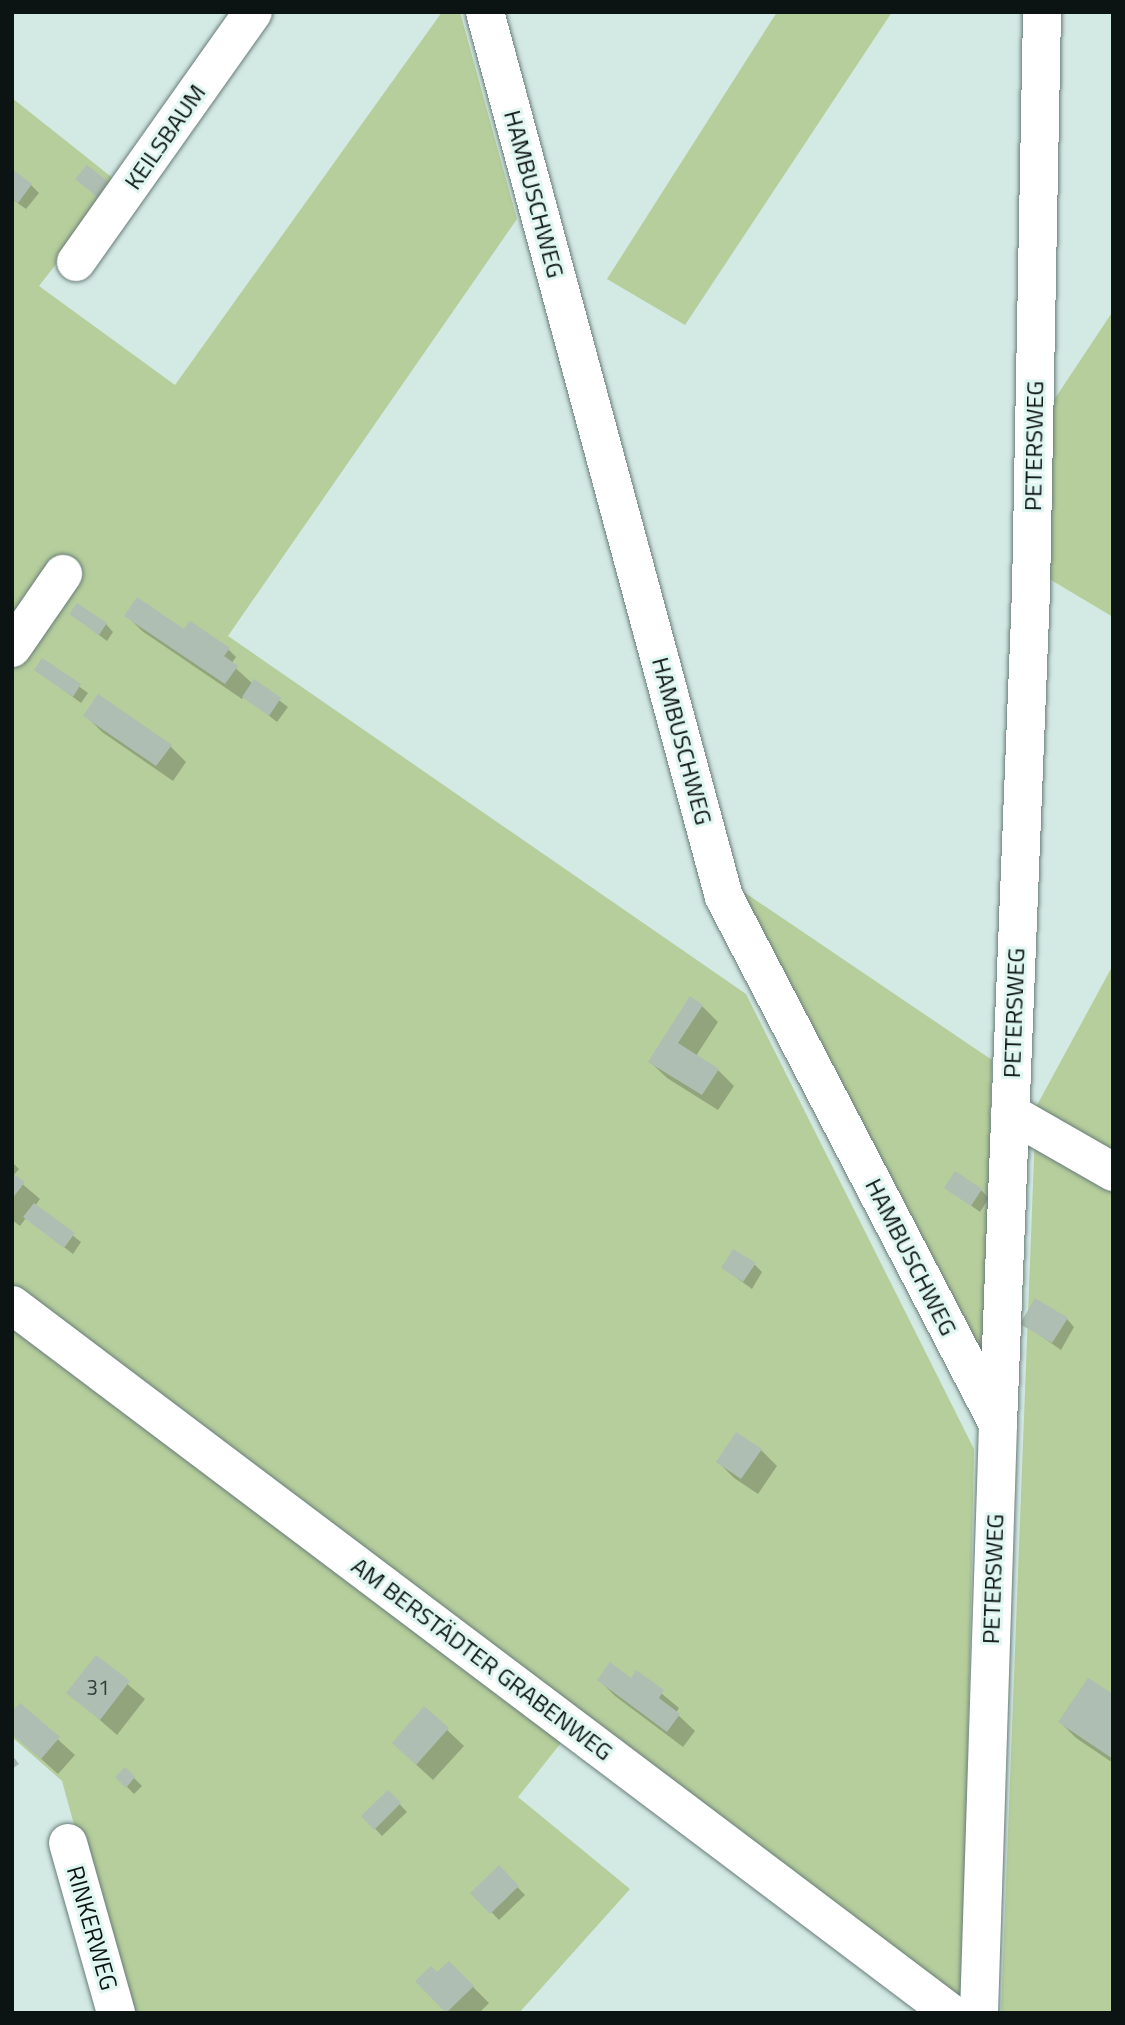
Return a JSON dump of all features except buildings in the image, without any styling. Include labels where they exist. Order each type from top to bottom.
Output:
[{"type":"street","name":"KEILSBAUM","points":[[76,262],[253,12]]},
{"type":"street","name":"HAMBUSCHWEG","points":[[485,12],[723,897],[998,1424]]},
{"type":"street","name":"PETERSWEG","points":[[979,2013],[998,1424],[1031,590],[1042,12]]},
{"type":"street","points":[[12,648],[63,574]]},
{"type":"street","points":[[1010,1113],[1113,1172]]},
{"type":"street","name":"AM BERSTÄDTER GRABENWEG","points":[[12,1305],[951,2013]]},
{"type":"street","name":"RINKERWEG","points":[[68,1843],[116,2013]]},
{"type":"green space","points":[[442,12],[460,12],[517,219],[228,636],[746,994],[974,1449],[963,2000],[580,1719],[518,1797],[630,1889],[519,2013],[126,2013],[62,1781],[12,1737],[12,98],[119,183],[39,286],[175,385]]},
{"type":"green space","points":[[777,12],[892,12],[685,325],[607,279]]},
{"type":"green space","points":[[1113,311],[1113,617],[1046,577],[1052,403]]},
{"type":"green space","points":[[735,886],[992,1060],[985,1363]]},
{"type":"green space","points":[[1113,965],[1113,2013],[1001,2013],[1036,1107]]}]
